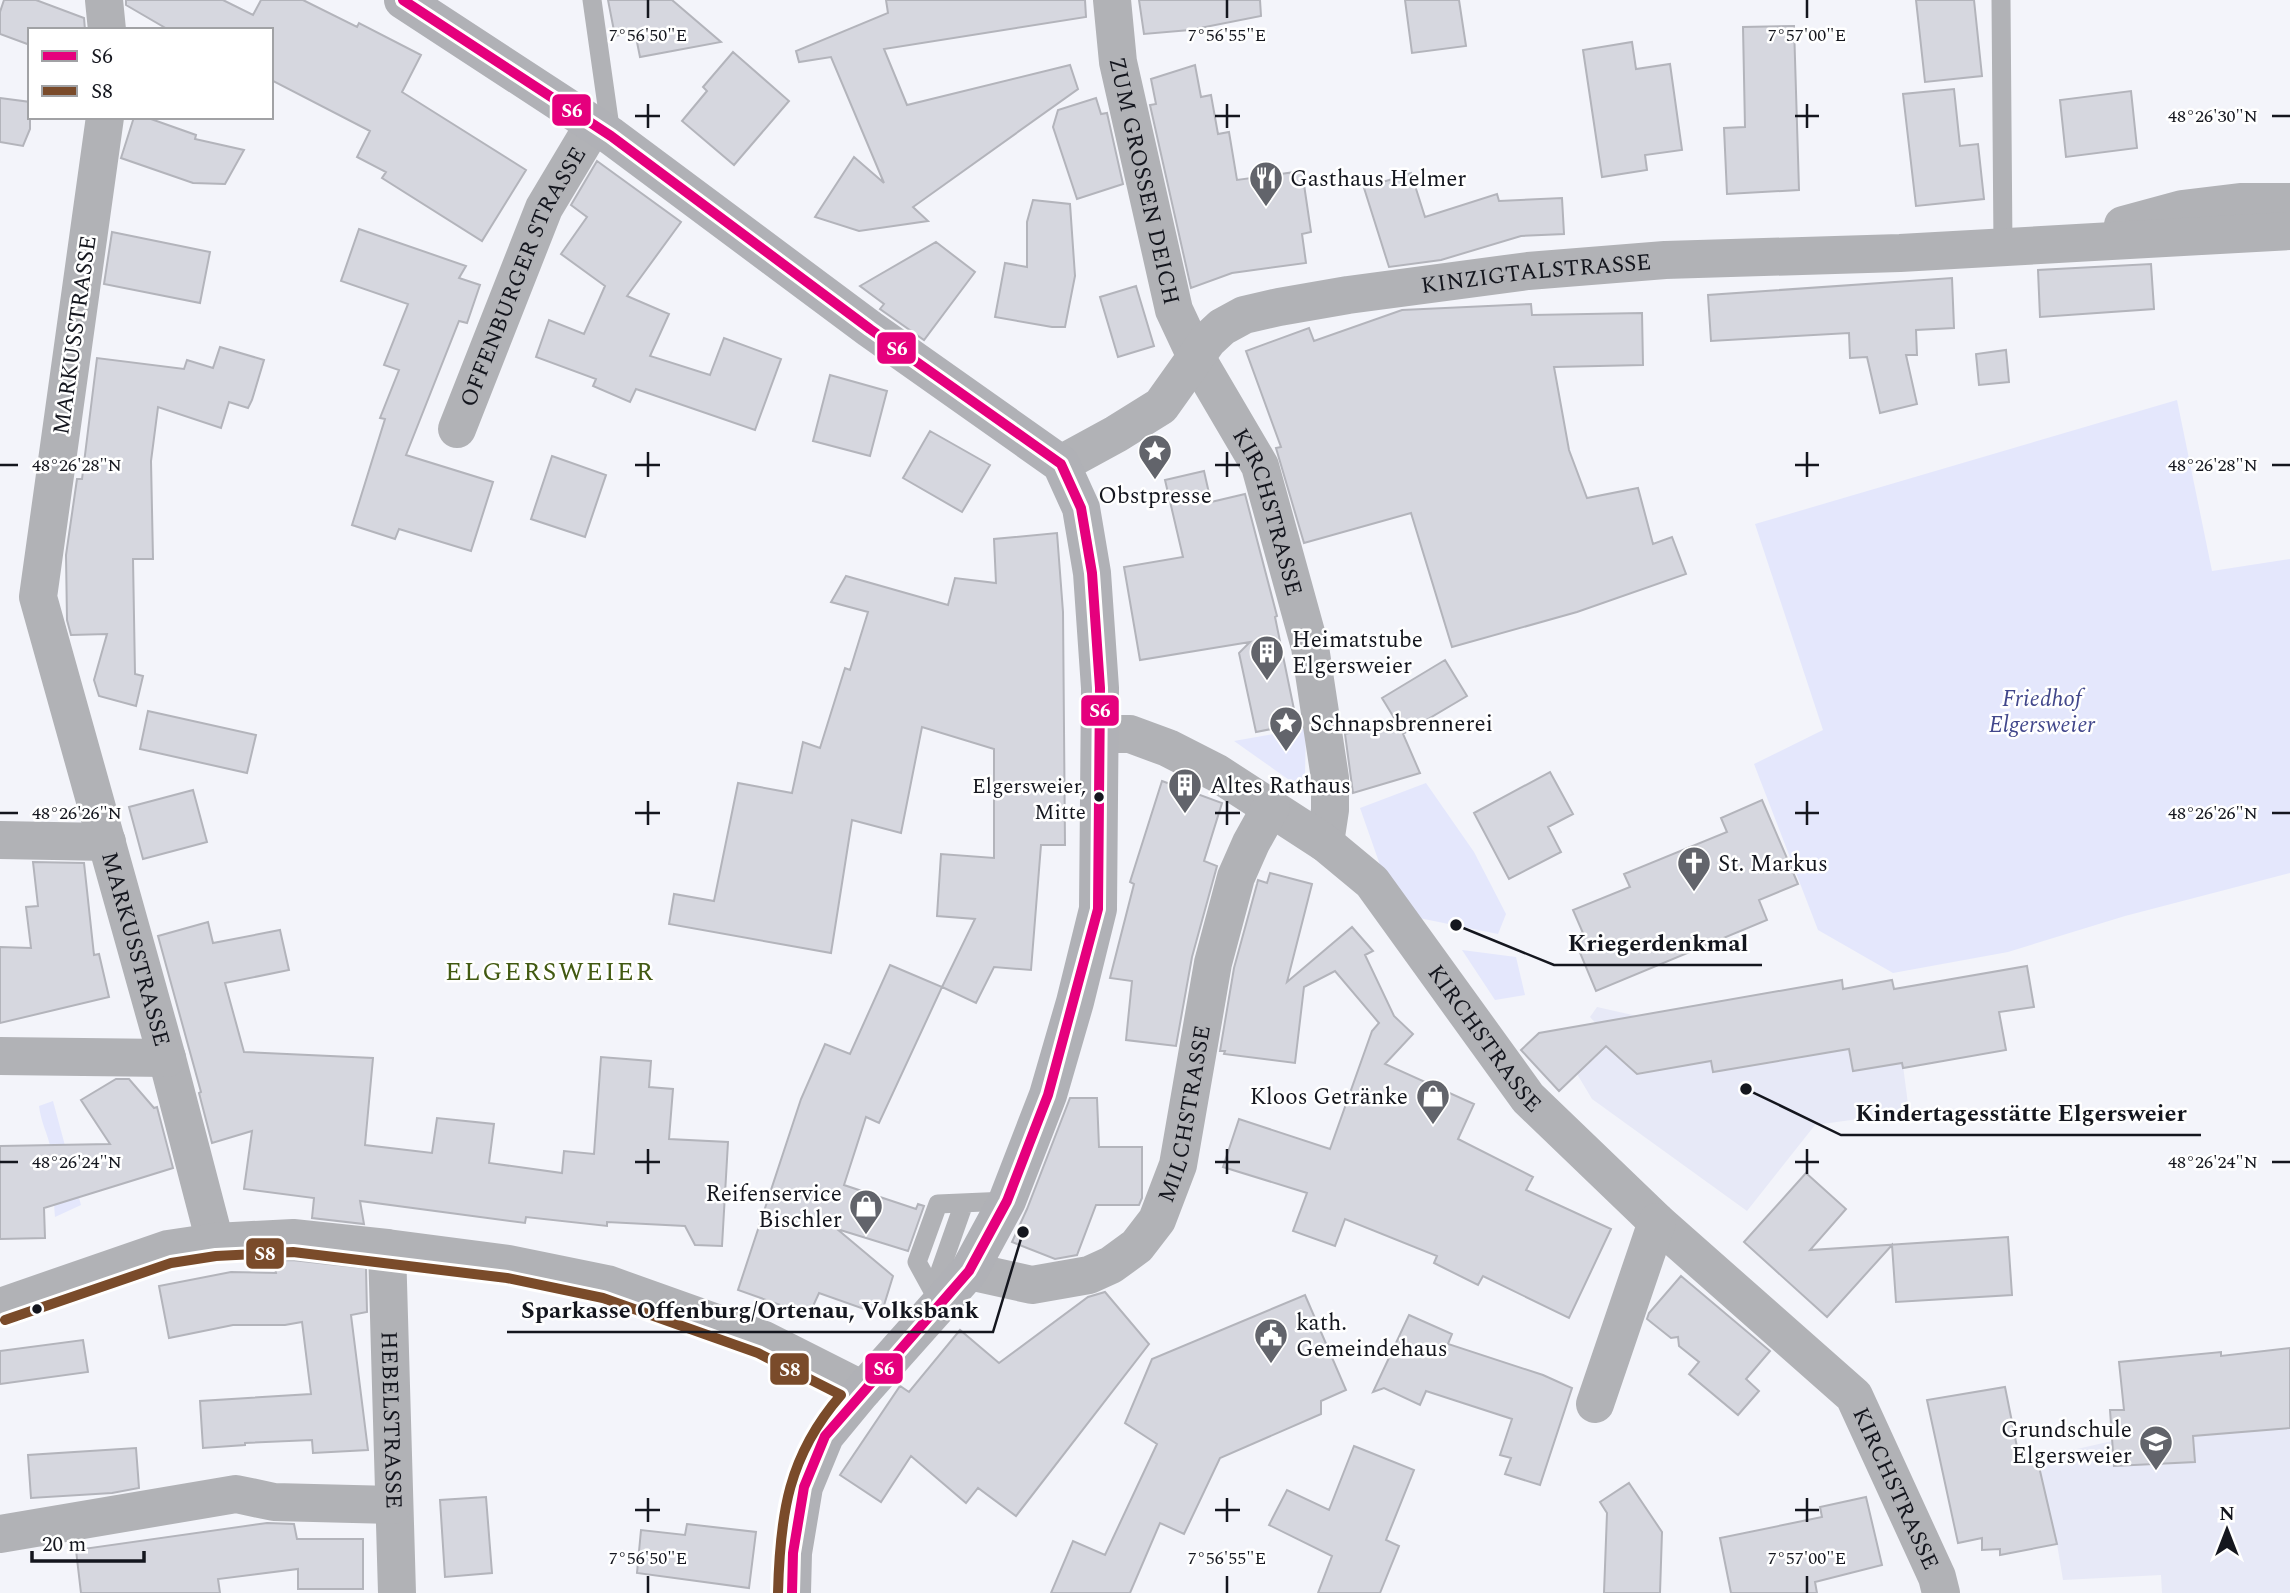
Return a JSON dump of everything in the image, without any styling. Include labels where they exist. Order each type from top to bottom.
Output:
[{"type":"street","points":[[104,0],[107,28]]},
{"type":"street","name":"OFFENBURGER STRASSE","points":[[403,0],[602,131],[870,329],[1061,464]]},
{"type":"street","name":"ZUM GROSSEN DEICH","points":[[1112,0],[1118,62],[1174,310],[1196,357]]},
{"type":"street","name":"MARKUSSTRASSE","points":[[105,119],[38,597],[167,1058],[215,1242]]},
{"type":"street","name":"OFFENBURGER STRASSE","points":[[457,429],[544,208],[602,131]]},
{"type":"street","name":"KINZIGTALSTRASSE","points":[[2071,243],[2115,227],[2182,209],[2240,202],[2290,202]]},
{"type":"street","name":"KINZIGTALSTRASSE","points":[[1061,464],[1116,435],[1161,406],[1208,340],[1222,327],[1244,315],[1348,295],[1528,271],[1665,260],[1900,253],[2243,235],[2290,230]]},
{"type":"street","name":"KIRCHSTRASSE","points":[[1196,357],[1260,466],[1310,647],[1330,778],[1330,810],[1325,843]]},
{"type":"street","points":[[792,1593],[793,1553],[804,1487],[825,1436],[937,1297],[969,1271],[1007,1201],[1048,1095],[1098,909],[1100,688],[1092,573],[1081,509],[1061,464]]},
{"type":"street","name":"KIRCHSTRASSE","points":[[1100,734],[1130,734],[1168,748],[1217,773],[1325,843],[1372,882],[1528,1098],[1657,1222],[1854,1396],[1937,1577],[1941,1593]]},
{"type":"street","name":"MILCHSTRASSE","points":[[969,1271],[1032,1284],[1089,1275],[1111,1265],[1137,1246],[1157,1220],[1178,1165],[1213,963],[1236,877],[1271,807]]},
{"type":"street","points":[[0,840],[107,842]]},
{"type":"street","points":[[0,1056],[167,1058]]},
{"type":"street","points":[[1595,1404],[1657,1222]]},
{"type":"street","points":[[0,1307],[168,1249],[215,1242],[293,1238],[509,1265],[607,1284],[764,1340],[863,1390]]},
{"type":"street","name":"HEBELSTRASSE","points":[[387,1248],[397,1593]]},
{"type":"street","points":[[0,1534],[236,1494],[274,1502],[393,1505]]},
{"type":"lane","points":[[592,0],[602,131]]},
{"type":"lane","points":[[2001,0],[2003,247]]},
{"type":"lane","points":[[937,1297],[917,1262],[939,1204],[1007,1201]]},
{"type":"shaded area","points":[[1842,980],[1844,989],[1892,980],[1909,1112],[1815,1125],[1747,1211],[1592,1099],[1577,1074],[1612,1041],[1590,1017],[1597,1007],[1637,1016]]},
{"type":"shaded area","name":"Grundschule Elgersweier","points":[[2290,1348],[2290,1593],[2162,1593],[2161,1575],[2063,1580],[2057,1544],[2020,1462],[2112,1441],[2110,1410],[2124,1410],[2119,1362],[2221,1352],[2222,1356]]},
{"type":"green space","name":"Friedhof Elgersweier","points":[[2177,400],[2212,571],[2290,559],[2290,873],[2125,916],[2008,952],[1893,973],[1818,930],[1754,764],[1823,730],[1755,524]]},
{"type":"green space","points":[[1306,728],[1305,774],[1302,780],[1292,782],[1234,741]]},
{"type":"green space","points":[[1426,783],[1474,852],[1506,914],[1498,934],[1419,918],[1380,865],[1360,808]]},
{"type":"green space","points":[[1462,950],[1516,957],[1525,995],[1495,1000]]},
{"type":"green space","points":[[53,1101],[81,1205],[55,1217],[51,1150],[39,1106]]},
{"type":"building","points":[[4,0],[36,0],[84,18],[85,28],[28,28],[28,44],[0,34],[0,12]]},
{"type":"building","points":[[126,0],[223,0],[253,15],[261,0],[303,0],[357,27],[359,23],[421,55],[402,92],[526,170],[482,241],[382,178],[386,172],[357,157],[370,131],[273,81],[273,28],[166,28],[126,5]]},
{"type":"building","points":[[608,0],[672,0],[721,42],[640,57],[635,32],[615,36]]},
{"type":"building","points":[[886,0],[1085,0],[1086,17],[884,49],[907,105],[1070,65],[1078,89],[913,207],[928,221],[859,231],[815,217],[854,157],[884,183],[831,57],[799,62],[796,51],[888,13]]},
{"type":"building","points":[[1139,0],[1260,0],[1261,16],[1190,30],[1144,34]]},
{"type":"building","points":[[1405,0],[1459,0],[1466,46],[1412,53]]},
{"type":"building","points":[[1916,0],[1974,0],[1982,76],[1925,82]]},
{"type":"building","points":[[1794,26],[1799,190],[1727,194],[1724,128],[1745,127],[1743,27]]},
{"type":"building","points":[[1632,42],[1636,69],[1670,64],[1682,150],[1645,155],[1647,170],[1602,177],[1583,50]]},
{"type":"building","points":[[733,52],[789,101],[734,165],[682,121],[707,91],[703,87]]},
{"type":"building","points":[[1195,65],[1201,97],[1211,95],[1218,134],[1229,132],[1237,180],[1302,171],[1311,232],[1302,234],[1306,263],[1232,273],[1191,288],[1150,105],[1156,104],[1151,79]]},
{"type":"building","points":[[1954,89],[1960,146],[1978,144],[1984,199],[1916,206],[1903,94]]},
{"type":"building","points":[[2131,91],[2137,148],[2066,157],[2060,100]]},
{"type":"building","points":[[0,98],[28,102],[30,129],[23,146],[0,142]]},
{"type":"building","points":[[1096,98],[1101,114],[1107,113],[1123,184],[1077,199],[1053,127],[1058,110]]},
{"type":"building","points":[[133,119],[151,119],[196,135],[195,139],[244,150],[225,184],[193,183],[121,158]]},
{"type":"building","points":[[597,161],[681,222],[627,296],[669,314],[650,356],[710,375],[724,338],[781,359],[755,430],[636,389],[630,402],[593,386],[596,379],[536,357],[549,320],[584,334],[605,286],[561,254],[587,217],[571,205]]},
{"type":"building","points":[[1411,173],[1425,217],[1497,194],[1499,201],[1562,198],[1564,234],[1521,236],[1441,260],[1389,267],[1364,188]]},
{"type":"building","points":[[1033,200],[1070,204],[1075,276],[1065,327],[995,317],[1005,263],[1027,267],[1027,222]]},
{"type":"building","points":[[359,229],[466,266],[459,278],[480,285],[467,323],[459,321],[406,455],[493,482],[471,551],[399,529],[395,539],[352,525],[385,419],[380,418],[399,370],[384,365],[408,304],[341,281]]},
{"type":"building","points":[[112,232],[210,252],[200,303],[104,284]]},
{"type":"building","points":[[936,242],[975,272],[924,340],[880,309],[884,304],[860,286]]},
{"type":"building","points":[[2151,264],[2154,309],[2040,317],[2038,270]]},
{"type":"building","points":[[1952,278],[1954,328],[1916,330],[1917,355],[1906,355],[1917,404],[1880,413],[1867,357],[1850,358],[1849,333],[1711,341],[1708,295]]},
{"type":"building","points":[[1136,286],[1154,346],[1118,357],[1100,297]]},
{"type":"building","points":[[1531,304],[1532,315],[1642,313],[1643,365],[1554,367],[1569,450],[1587,498],[1638,488],[1653,544],[1672,537],[1686,574],[1577,612],[1452,647],[1411,513],[1304,543],[1276,448],[1281,447],[1246,351],[1309,328],[1314,341],[1402,310]]},
{"type":"building","points":[[220,347],[264,360],[252,400],[248,408],[229,402],[221,428],[158,407],[151,461],[153,559],[133,559],[135,674],[143,676],[136,706],[99,696],[94,680],[107,634],[71,635],[67,620],[66,555],[77,479],[82,479],[97,358],[184,369],[187,360],[213,368]]},
{"type":"building","points":[[2006,350],[2009,382],[1979,385],[1976,354]]},
{"type":"building","points":[[830,375],[887,391],[870,456],[813,441]]},
{"type":"building","points":[[930,431],[990,465],[962,512],[903,478]]},
{"type":"building","points":[[552,456],[606,475],[585,537],[531,519]]},
{"type":"building","points":[[1204,471],[1211,502],[1245,494],[1277,616],[1275,617],[1297,724],[1256,732],[1239,653],[1250,642],[1140,660],[1124,567],[1183,557],[1165,480]]},
{"type":"building","points":[[1057,533],[1063,612],[1065,845],[1041,845],[1031,970],[994,967],[976,1003],[942,987],[975,919],[937,916],[941,854],[994,858],[994,749],[922,727],[901,833],[852,820],[831,953],[669,924],[674,894],[714,901],[738,783],[792,793],[803,742],[820,748],[845,668],[850,670],[868,612],[831,602],[846,576],[948,605],[955,578],[996,583],[994,539]]},
{"type":"building","points":[[1445,660],[1467,696],[1403,734],[1420,773],[1353,793],[1345,734],[1396,721],[1382,698]]},
{"type":"building","points":[[148,711],[256,735],[247,773],[140,749]]},
{"type":"building","points":[[1550,772],[1573,814],[1548,827],[1561,852],[1509,879],[1474,813]]},
{"type":"building","points":[[1162,781],[1222,803],[1204,861],[1217,866],[1192,957],[1176,1046],[1126,1040],[1132,981],[1110,978],[1134,884],[1130,882]]},
{"type":"building","points":[[193,790],[207,842],[143,859],[129,807]]},
{"type":"building","name":"St. Markus","points":[[1762,800],[1798,884],[1759,900],[1767,920],[1596,991],[1573,936],[1583,933],[1573,910],[1630,887],[1624,874],[1727,832],[1721,818]]},
{"type":"building","points":[[33,862],[84,863],[94,955],[99,954],[109,997],[0,1023],[0,947],[31,948],[26,907],[38,906]]},
{"type":"building","points":[[1270,873],[1312,884],[1287,982],[1352,927],[1373,951],[1365,955],[1394,1016],[1413,1034],[1385,1064],[1474,1104],[1458,1139],[1533,1177],[1526,1190],[1611,1229],[1569,1318],[1483,1276],[1478,1285],[1434,1263],[1437,1256],[1345,1219],[1335,1246],[1293,1231],[1307,1193],[1223,1167],[1239,1119],[1330,1149],[1372,1031],[1379,1023],[1335,971],[1304,987],[1295,1063],[1224,1054],[1225,1051],[1220,1051],[1234,968],[1258,880],[1267,883]]},
{"type":"building","points":[[208,922],[213,943],[280,930],[289,970],[225,983],[244,1052],[373,1058],[365,1145],[432,1153],[437,1118],[494,1124],[489,1163],[562,1173],[564,1151],[594,1154],[601,1057],[651,1061],[649,1087],[673,1089],[669,1139],[728,1142],[722,1246],[695,1245],[685,1226],[607,1222],[607,1226],[526,1217],[525,1223],[360,1201],[364,1224],[312,1218],[314,1198],[244,1189],[252,1131],[212,1143],[199,1093],[201,1092],[158,936]]},
{"type":"building","points":[[890,965],[942,987],[879,1123],[866,1117],[844,1185],[916,1209],[918,1204],[924,1206],[908,1251],[837,1229],[893,1276],[881,1315],[819,1293],[809,1315],[738,1290],[801,1099],[825,1044],[850,1054]]},
{"type":"building","points":[[2027,966],[2034,1007],[1999,1012],[2006,1050],[1903,1068],[1902,1063],[1853,1071],[1849,1049],[1713,1072],[1711,1061],[1637,1074],[1606,1046],[1559,1091],[1521,1050],[1539,1033],[1842,980],[1843,989],[1892,980],[1894,989]]},
{"type":"building","points":[[116,1079],[129,1079],[154,1108],[157,1107],[173,1168],[44,1208],[45,1238],[0,1239],[0,1146],[110,1144],[81,1100]]},
{"type":"building","points":[[1070,1098],[1097,1098],[1099,1147],[1142,1147],[1142,1198],[1139,1205],[1096,1205],[1077,1255],[1055,1259],[1012,1242]]},
{"type":"building","points":[[1806,1173],[1846,1209],[1810,1250],[2008,1237],[2012,1295],[1896,1302],[1892,1245],[1827,1317],[1744,1242]]},
{"type":"building","points":[[292,1260],[366,1268],[367,1312],[351,1315],[368,1450],[313,1453],[312,1440],[203,1448],[200,1401],[311,1394],[302,1322],[285,1325],[233,1325],[169,1338],[159,1286],[231,1272],[276,1273],[274,1261]]},
{"type":"building","points":[[1681,1276],[1770,1351],[1746,1379],[1759,1391],[1738,1415],[1689,1374],[1699,1362],[1679,1346],[1678,1337],[1671,1338],[1647,1319],[1649,1313]]},
{"type":"building","points":[[1105,1292],[1149,1344],[1016,1516],[978,1488],[966,1503],[911,1456],[881,1502],[840,1475],[900,1386],[909,1392],[960,1330],[999,1363],[1088,1297]]},
{"type":"building","points":[[1305,1295],[1346,1390],[1321,1401],[1321,1414],[1220,1458],[1184,1534],[1160,1523],[1130,1593],[1051,1593],[1073,1541],[1105,1555],[1157,1444],[1125,1423],[1152,1359]]},
{"type":"building","points":[[1409,1315],[1452,1334],[1448,1344],[1543,1375],[1572,1388],[1540,1485],[1505,1474],[1511,1458],[1500,1455],[1512,1419],[1426,1391],[1420,1405],[1384,1388],[1373,1392]]},
{"type":"building","points":[[83,1340],[88,1372],[0,1384],[0,1351]]},
{"type":"building","points":[[2290,1348],[2290,1428],[2193,1436],[2195,1462],[2114,1466],[2110,1410],[2124,1410],[2119,1362],[2221,1352],[2221,1356]]},
{"type":"building","points":[[2005,1387],[2020,1462],[2037,1458],[2057,1544],[2000,1555],[2000,1549],[1982,1550],[1982,1538],[1958,1543],[1927,1400]]},
{"type":"building","points":[[1354,1446],[1414,1470],[1386,1540],[1399,1546],[1380,1593],[1318,1593],[1332,1556],[1269,1525],[1287,1490],[1329,1510]]},
{"type":"building","points":[[136,1448],[139,1488],[112,1493],[31,1498],[28,1455]]},
{"type":"building","points":[[1629,1483],[1662,1532],[1660,1593],[1604,1593],[1607,1513],[1600,1502]]},
{"type":"building","points":[[486,1497],[492,1573],[445,1577],[440,1500]]},
{"type":"building","points":[[1866,1497],[1882,1565],[1815,1582],[1817,1593],[1731,1593],[1720,1538],[1822,1517],[1820,1507]]},
{"type":"building","points":[[267,1523],[294,1524],[297,1539],[363,1539],[363,1589],[298,1589],[298,1569],[218,1579],[220,1593],[81,1593],[76,1550]]},
{"type":"building","points":[[687,1524],[756,1532],[749,1588],[637,1573],[641,1530],[685,1535]]},
{"type":"transit line","name":"S6","points":[[403,0],[611,136],[870,329],[1061,464]]},
{"type":"transit line","name":"S6","points":[[792,1593],[793,1553],[804,1487],[825,1436],[969,1271],[1007,1201],[1048,1095],[1098,909],[1100,688],[1092,573],[1081,508],[1061,464]]},
{"type":"transit line","name":"S8","points":[[5,1320],[171,1263],[216,1256],[293,1252],[507,1278],[603,1298],[758,1353],[841,1395],[809,1441],[790,1487],[781,1537],[778,1593]]},
{"type":"place","name":"Gasthaus Helmer","points":[[1266,208]]},
{"type":"place","name":"Obstpresse","points":[[1155,481]]},
{"type":"place","name":"Heimatstube Elgersweier","points":[[1267,682]]},
{"type":"place","name":"Schnapsbrennerei","points":[[1286,753]]},
{"type":"place","name":"Elgersweier, Mitte","points":[[1099,797]]},
{"type":"place","name":"Altes Rathaus","points":[[1185,815]]},
{"type":"place","name":"St. Markus","points":[[1694,893]]},
{"type":"place","name":"Kriegerdenkmal","points":[[1456,925]]},
{"type":"place","name":"Kindertagesstätte Elgersweier","points":[[1746,1089]]},
{"type":"place","name":"Kloos Getränke","points":[[1433,1126]]},
{"type":"place","name":"Sparkasse Offenburg/Ortenau, Volksbank","points":[[1023,1232]]},
{"type":"place","name":"Reifenservice Bischler","points":[[866,1236]]},
{"type":"place","name":"kath. Gemeindehaus","points":[[1271,1365]]},
{"type":"place","name":"Grundschule Elgersweier","points":[[2156,1472]]},
{"type":"district","name":"ELGERSWEIER","points":[[550,971]]}]
